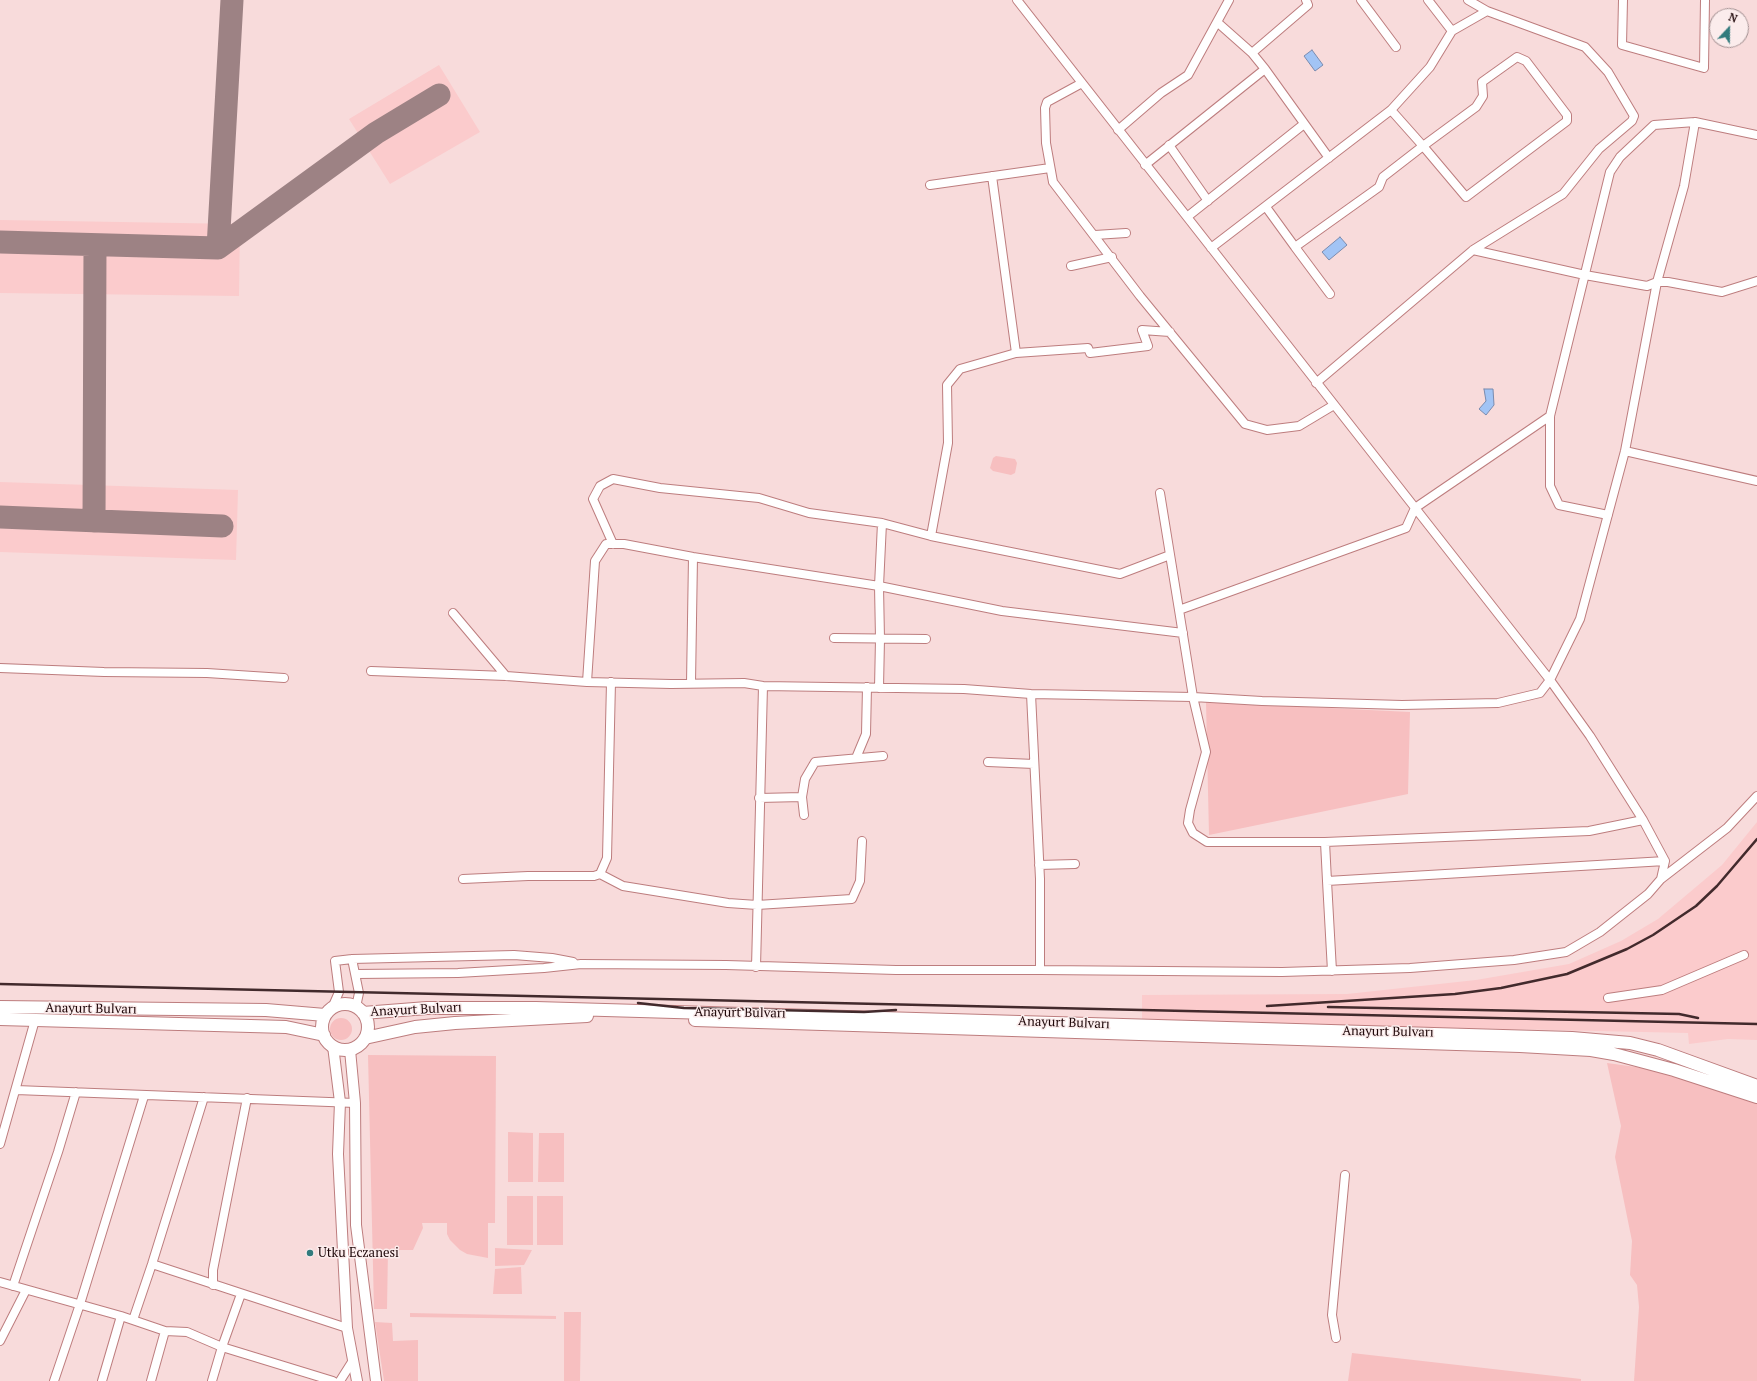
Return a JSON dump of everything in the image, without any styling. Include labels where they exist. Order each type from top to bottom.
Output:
[{"type":"main road","points":[[343,1004],[360,1010],[368,1026],[365,1038],[356,1047],[350,1050],[342,1050],[333,1046],[324,1035],[322,1026],[329,1012],[343,1004]]},
{"type":"main road","name":"Anayurt Bulvarı","points":[[0,1007],[329,1012]]},
{"type":"main road","name":"Anayurt Bulvarı","points":[[360,1010],[427,1008],[536,1008],[1572,1038],[1630,1043],[1658,1050],[1757,1086]]},
{"type":"main road","name":"Anayurt Bulvarı","points":[[365,1038],[415,1028],[455,1023],[589,1016],[1520,1046],[1591,1050],[1614,1054],[1674,1070],[1757,1097]]},
{"type":"main road","name":"Anayurt Bulvarı","points":[[0,1019],[286,1027],[324,1035]]},
{"type":"street","points":[[1017,0],[1550,680],[1590,736],[1643,820],[1665,861],[1661,879]]},
{"type":"street","points":[[1118,130],[1161,93],[1188,75],[1227,4],[1219,0]]},
{"type":"street","points":[[1252,53],[1308,5],[1306,0]]},
{"type":"street","points":[[1361,0],[1396,47]]},
{"type":"street","points":[[1428,0],[1452,31]]},
{"type":"street","points":[[1316,383],[1473,250],[1564,194],[1599,149],[1632,121],[1634,116],[1608,72],[1585,47],[1487,11],[1468,0]]},
{"type":"street","points":[[1623,0],[1622,45],[1704,68],[1705,0]]},
{"type":"street","points":[[1211,248],[1391,110],[1430,67],[1452,31],[1487,11]]},
{"type":"street","points":[[1217,22],[1252,53],[1329,158]]},
{"type":"street","points":[[1295,247],[1378,187],[1383,177],[1423,146],[1476,108],[1483,96],[1482,82],[1516,57],[1526,60],[1567,114],[1567,122],[1466,197],[1423,146],[1391,110]]},
{"type":"street","points":[[1145,165],[1265,69]]},
{"type":"street","points":[[1082,83],[1047,102],[1045,108],[1046,143],[1053,182],[1170,332],[1244,424],[1267,430],[1299,426],[1334,405]]},
{"type":"street","points":[[371,671],[506,676],[587,682],[671,684],[744,683],[763,686],[964,689],[1031,694],[1193,697],[1262,701],[1402,705],[1498,703],[1540,693],[1550,680],[1580,619],[1625,451],[1657,282],[1684,186],[1695,122]]},
{"type":"street","points":[[1608,515],[1559,505],[1550,486],[1550,416],[1610,172],[1620,157],[1654,125],[1695,122],[1757,135]]},
{"type":"street","points":[[1187,217],[1304,124]]},
{"type":"street","points":[[1169,145],[1208,201]]},
{"type":"street","points":[[930,185],[1050,168]]},
{"type":"street","points":[[992,176],[1016,353]]},
{"type":"street","points":[[1266,207],[1330,294]]},
{"type":"street","points":[[1095,235],[1126,233]]},
{"type":"street","points":[[1473,250],[1585,275],[1647,286],[1657,282],[1668,282],[1722,292],[1757,281]]},
{"type":"street","points":[[1071,266],[1112,257]]},
{"type":"street","points":[[931,536],[948,443],[947,385],[960,368],[1016,353],[1088,348],[1090,353],[1148,346],[1142,330],[1170,332]]},
{"type":"street","points":[[1179,610],[1406,528],[1415,508],[1550,416]]},
{"type":"street","points":[[1625,451],[1757,481]]},
{"type":"street","points":[[613,544],[603,526],[594,499],[600,486],[613,479],[660,488],[759,498],[809,513],[882,523],[931,536],[1120,574],[1170,555]]},
{"type":"street","points":[[1160,493],[1193,697],[1206,752],[1190,810],[1188,823],[1193,833],[1207,842],[1324,842],[1589,831],[1643,820]]},
{"type":"street","points":[[879,688],[879,586],[882,523]]},
{"type":"street","points":[[587,682],[595,561],[606,544],[624,544],[693,557],[879,586],[1002,611],[1182,633]]},
{"type":"street","points":[[691,683],[693,557]]},
{"type":"street","points":[[453,614],[506,676]]},
{"type":"street","points":[[834,638],[926,639]]},
{"type":"street","points":[[0,668],[104,672],[207,673],[284,678]]},
{"type":"street","points":[[600,874],[607,858],[611,682]]},
{"type":"street","points":[[756,967],[757,905],[760,863],[759,798],[763,686]]},
{"type":"street","points":[[856,758],[866,734],[867,687]]},
{"type":"street","points":[[1031,694],[1039,865],[1040,970]]},
{"type":"street","points":[[804,815],[802,797],[805,779],[815,762],[883,756]]},
{"type":"street","points":[[988,762],[1034,764]]},
{"type":"street","points":[[356,974],[458,973],[544,968],[581,964],[896,970],[1190,972],[1332,971],[1514,960],[1566,952],[1600,932],[1648,894],[1661,879],[1727,828],[1757,796]]},
{"type":"street","points":[[759,798],[802,797]]},
{"type":"street","points":[[463,879],[528,876],[594,876],[600,874],[623,886],[728,903],[757,905],[852,899],[860,881],[862,841]]},
{"type":"street","points":[[1324,842],[1332,971]]},
{"type":"street","points":[[1327,881],[1435,876],[1665,861]]},
{"type":"street","points":[[1039,865],[1075,864]]},
{"type":"street","points":[[1608,998],[1662,990],[1744,955]]},
{"type":"street","points":[[329,1012],[339,992],[335,961],[352,959],[514,956],[552,958],[581,964]]},
{"type":"street","points":[[352,959],[359,993],[360,1010]]},
{"type":"street","points":[[0,1144],[35,1020]]},
{"type":"street","points":[[333,1046],[340,1102],[338,1154],[347,1328],[352,1362],[357,1381]]},
{"type":"street","points":[[350,1050],[354,1103],[355,1216],[376,1381]]},
{"type":"street","points":[[16,1090],[354,1103]]},
{"type":"street","points":[[13,1286],[58,1152],[76,1092]]},
{"type":"street","points":[[54,1381],[80,1304],[144,1096]]},
{"type":"street","points":[[133,1320],[204,1097]]},
{"type":"street","points":[[213,1285],[213,1270],[247,1098]]},
{"type":"street","points":[[1336,1338],[1332,1315],[1345,1175]]},
{"type":"street","points":[[152,1264],[347,1328]]},
{"type":"street","points":[[0,1282],[121,1316],[165,1331],[187,1332],[222,1347],[333,1381]]},
{"type":"street","points":[[0,1341],[26,1290]]},
{"type":"street","points":[[212,1381],[222,1347],[241,1294]]},
{"type":"street","points":[[102,1381],[121,1316]]},
{"type":"street","points":[[151,1381],[165,1331]]},
{"type":"street","points":[[340,1381],[352,1362]]},
{"type":"shaded area","points":[[439,65],[480,132],[390,184],[349,119]]},
{"type":"shaded area","points":[[0,220],[240,224],[239,296],[0,293]]},
{"type":"shaded area","points":[[996,456],[1015,459],[1017,463],[1015,473],[1011,475],[993,471],[990,468],[993,458]]},
{"type":"shaded area","points":[[0,482],[238,490],[236,560],[0,552]]},
{"type":"shaded area","points":[[1206,702],[1410,712],[1408,794],[1209,835]]},
{"type":"shaded area","points":[[1757,822],[1757,1040],[1728,1039],[1689,1044],[1688,1033],[1142,1021],[1142,995],[1347,994],[1476,980],[1569,964],[1621,941],[1658,919],[1722,865]]},
{"type":"shaded area","points":[[341,1018],[345,1019],[351,1025],[351,1033],[345,1039],[341,1040],[337,1039],[331,1033],[330,1029],[331,1025],[337,1019]]},
{"type":"shaded area","points":[[368,1055],[496,1056],[495,1223],[488,1223],[488,1258],[467,1254],[460,1250],[450,1240],[447,1234],[447,1223],[422,1223],[423,1228],[413,1250],[388,1250],[387,1309],[374,1309]]},
{"type":"shaded area","points":[[1607,1063],[1680,1073],[1757,1100],[1757,1381],[1634,1381],[1639,1307],[1637,1285],[1630,1275],[1632,1241],[1615,1157],[1621,1126]]},
{"type":"shaded area","points":[[508,1132],[533,1133],[533,1182],[508,1182]]},
{"type":"shaded area","points":[[539,1133],[564,1133],[564,1182],[538,1182]]},
{"type":"shaded area","points":[[507,1196],[533,1196],[533,1245],[507,1245]]},
{"type":"shaded area","points":[[537,1196],[563,1196],[563,1245],[537,1245]]},
{"type":"shaded area","points":[[495,1248],[532,1250],[524,1265],[495,1266]]},
{"type":"shaded area","points":[[521,1267],[522,1294],[493,1294],[495,1269]]},
{"type":"shaded area","points":[[564,1312],[581,1312],[580,1381],[564,1381]]},
{"type":"shaded area","points":[[410,1313],[556,1316],[556,1319],[410,1317]]},
{"type":"shaded area","points":[[375,1322],[392,1323],[393,1341],[418,1340],[418,1381],[384,1381]]},
{"type":"shaded area","points":[[1352,1353],[1581,1379],[1581,1381],[1348,1381]]},
{"type":"water","points":[[1312,50],[1323,65],[1315,71],[1304,56]]},
{"type":"water","points":[[1340,237],[1347,245],[1329,260],[1322,252]]},
{"type":"water","points":[[1484,389],[1493,389],[1494,405],[1486,415],[1479,409],[1486,401]]},
{"type":"taxiway","points":[[218,248],[232,0]]},
{"type":"taxiway","points":[[0,242],[218,248],[376,133],[439,95]]},
{"type":"taxiway","points":[[94,521],[95,246]]},
{"type":"taxiway","points":[[0,517],[222,526]]},
{"type":"railway","points":[[1267,1006],[1455,994],[1501,988],[1567,974],[1627,949],[1653,935],[1696,906],[1717,886],[1757,839]]},
{"type":"railway","points":[[0,984],[1757,1024]]},
{"type":"railway","points":[[638,1003],[684,1008],[864,1012],[896,1010]]},
{"type":"railway","points":[[1328,1007],[1679,1014],[1698,1018]]},
{"type":"place","name":"Utku Eczanesi","points":[[310,1253]]}]
